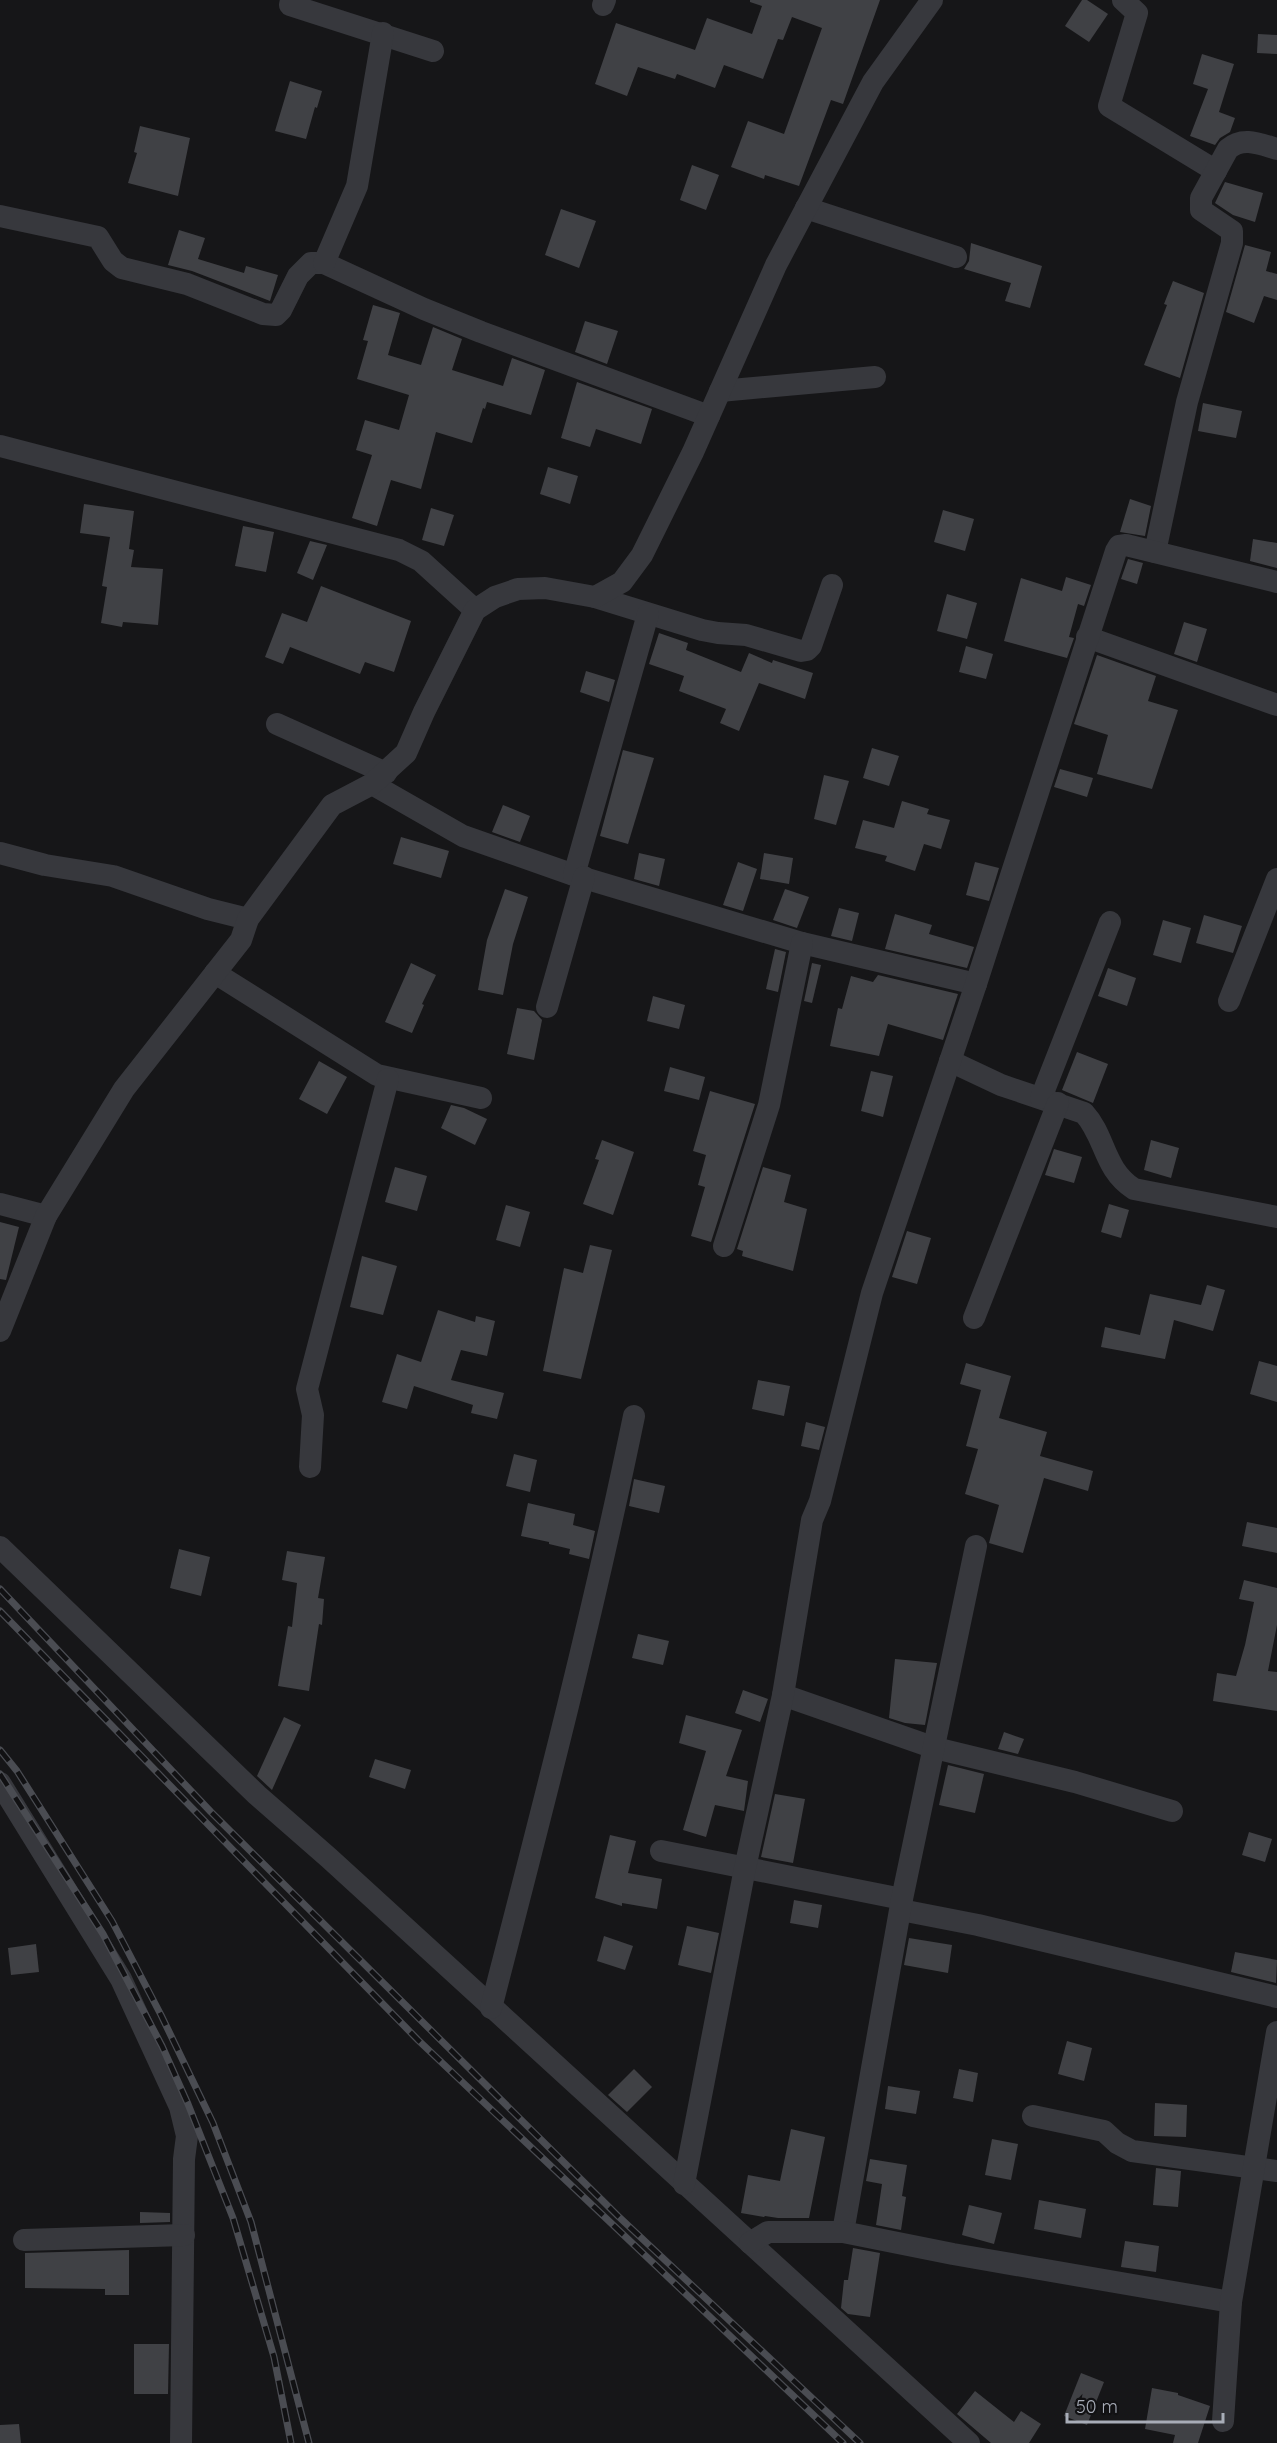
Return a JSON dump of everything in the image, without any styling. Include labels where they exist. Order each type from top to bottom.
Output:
[{"type":"street","points":[[291,0],[290,5],[383,33],[433,51]]},
{"type":"street","points":[[595,597],[622,582],[642,555],[709,416],[776,266],[806,208],[873,82],[932,0]]},
{"type":"street","points":[[1123,0],[1137,13],[1108,106],[1216,171]]},
{"type":"street","points":[[324,263],[357,186],[383,33]]},
{"type":"street","points":[[1155,552],[1187,402],[1232,243],[1232,231],[1201,210],[1201,198],[1228,149],[1239,142],[1252,142],[1277,149]]},
{"type":"street","points":[[806,208],[956,256]]},
{"type":"street","points":[[0,216],[98,237],[113,261],[122,268],[186,284],[263,314],[276,315],[303,270],[311,263],[324,263],[424,309],[481,332],[709,416]]},
{"type":"street","points":[[720,391],[875,377]]},
{"type":"street","points":[[0,446],[399,550],[421,561],[475,610]]},
{"type":"street","points":[[684,2184],[745,1868],[783,1695],[812,1520],[820,1501],[872,1293],[976,984],[1087,637],[1119,546],[1126,544],[1277,582]]},
{"type":"street","points":[[0,1330],[46,1216],[124,1089],[241,940],[248,920],[332,805],[379,778],[406,753],[475,610],[495,597],[518,588],[545,588],[595,597],[718,633],[746,635],[801,651],[811,646],[832,585]]},
{"type":"street","points":[[547,1007],[648,614]]},
{"type":"street","points":[[1087,637],[1277,705]]},
{"type":"street","points":[[276,724],[379,778],[463,837],[579,876],[802,943],[976,984]]},
{"type":"street","points":[[0,853],[45,865],[113,876],[208,909],[248,920]]},
{"type":"street","points":[[1229,1001],[1277,879]]},
{"type":"street","points":[[974,1318],[1110,922]]},
{"type":"street","points":[[724,1246],[769,1105],[802,943]]},
{"type":"street","points":[[215,973],[365,1069],[388,1079],[480,1098]]},
{"type":"street","points":[[950,1061],[1001,1085],[1077,1109],[1091,1120],[1113,1170],[1122,1181],[1134,1189],[1277,1217]]},
{"type":"street","points":[[310,1467],[314,1415],[307,1389],[388,1079]]},
{"type":"street","points":[[0,1204],[46,1216]]},
{"type":"street","points":[[491,2008],[552,1774],[634,1416]]},
{"type":"street","points":[[843,2232],[902,1905],[976,1546]]},
{"type":"street","points":[[0,1547],[257,1795],[329,1858],[969,2443]]},
{"type":"street","points":[[783,1695],[935,1748],[1075,1782],[1172,1811]]},
{"type":"street","points":[[0,1783],[121,1979],[180,2107],[187,2136],[184,2159],[181,2443]]},
{"type":"street","points":[[661,1851],[902,1905],[1277,1997]]},
{"type":"street","points":[[1223,2421],[1231,2302],[1277,2032]]},
{"type":"street","points":[[1033,2116],[1104,2131],[1117,2143],[1132,2151],[1277,2171]]},
{"type":"street","points":[[750,2243],[768,2232],[843,2232],[953,2254],[1231,2302]]},
{"type":"street","points":[[24,2240],[184,2235]]},
{"type":"building","points":[[750,0],[880,0],[843,104],[831,100],[799,186],[765,175],[764,179],[731,167],[748,121],[784,134],[822,28],[792,17],[783,40],[778,39],[763,79],[724,65],[715,88],[677,74],[675,79],[638,67],[627,96],[595,84],[616,23],[695,50],[707,18],[752,34],[762,6]]},
{"type":"building","points":[[1082,0],[1087,0],[1108,14],[1089,42],[1065,26]]},
{"type":"building","points":[[1258,34],[1277,35],[1277,54],[1257,53]]},
{"type":"building","points":[[1202,54],[1234,64],[1219,112],[1235,118],[1230,132],[1220,138],[1215,145],[1190,136],[1208,89],[1193,84]]},
{"type":"building","points":[[290,81],[322,91],[306,139],[275,131]]},
{"type":"building","points":[[140,126],[190,138],[178,196],[128,183],[137,153],[134,152]]},
{"type":"building","points":[[692,165],[719,175],[706,210],[680,200]]},
{"type":"building","points":[[1225,182],[1263,193],[1255,222],[1233,215],[1215,203]]},
{"type":"building","points":[[561,209],[596,221],[579,268],[545,255]]},
{"type":"building","points":[[179,230],[205,238],[198,259],[244,273],[246,266],[278,275],[270,301],[192,271],[168,265]]},
{"type":"building","points":[[971,243],[1042,266],[1030,308],[1005,301],[1011,283],[964,269],[969,261]]},
{"type":"building","points":[[1245,245],[1271,252],[1266,271],[1277,274],[1277,300],[1264,296],[1254,323],[1226,312]]},
{"type":"building","points":[[1173,281],[1204,293],[1180,378],[1144,365],[1167,305],[1164,304]]},
{"type":"building","points":[[373,305],[400,313],[388,355],[421,365],[433,327],[462,339],[452,370],[503,386],[512,358],[545,370],[531,415],[487,402],[472,443],[436,432],[421,489],[391,480],[377,526],[352,518],[372,455],[356,450],[365,420],[399,430],[409,395],[357,379],[368,341],[363,340]]},
{"type":"building","points":[[585,321],[618,331],[607,364],[575,352]]},
{"type":"building","points":[[577,382],[652,409],[641,444],[596,429],[590,447],[561,438]]},
{"type":"building","points":[[1203,403],[1242,411],[1236,438],[1198,431]]},
{"type":"building","points":[[548,467],[578,476],[570,504],[540,494]]},
{"type":"building","points":[[1130,499],[1151,506],[1145,536],[1120,532]]},
{"type":"building","points":[[84,504],[134,511],[129,549],[134,550],[131,567],[163,569],[158,625],[123,622],[122,627],[101,623],[107,587],[102,586],[110,537],[80,533]]},
{"type":"building","points":[[431,508],[454,515],[444,546],[422,540]]},
{"type":"building","points":[[943,510],[974,519],[965,551],[934,542]]},
{"type":"building","points":[[243,526],[274,532],[266,572],[235,566]]},
{"type":"building","points":[[1253,539],[1277,543],[1277,568],[1250,561]]},
{"type":"building","points":[[310,541],[327,545],[313,580],[297,573]]},
{"type":"building","points":[[1128,559],[1143,563],[1137,584],[1121,579]]},
{"type":"building","points":[[1066,577],[1091,585],[1084,606],[1078,604],[1069,637],[1074,638],[1067,658],[1004,641],[1021,578],[1062,591]]},
{"type":"building","points":[[321,586],[411,621],[394,672],[365,662],[360,674],[290,647],[283,664],[265,657],[282,613],[307,622]]},
{"type":"building","points":[[947,594],[977,603],[967,639],[937,631]]},
{"type":"building","points":[[1184,622],[1207,629],[1197,662],[1174,654]]},
{"type":"building","points":[[659,633],[688,643],[686,650],[741,672],[749,653],[772,663],[773,660],[813,673],[805,699],[759,683],[739,731],[720,723],[726,709],[679,691],[684,676],[649,664]]},
{"type":"building","points":[[966,646],[993,654],[986,679],[959,672]]},
{"type":"building","points":[[1097,655],[1156,676],[1148,701],[1178,710],[1152,789],[1097,774],[1108,735],[1074,724]]},
{"type":"building","points":[[586,671],[615,680],[609,702],[580,692]]},
{"type":"building","points":[[872,748],[899,756],[889,786],[863,778]]},
{"type":"building","points":[[623,750],[654,758],[628,844],[600,836]]},
{"type":"building","points":[[1060,769],[1093,778],[1087,797],[1054,787]]},
{"type":"building","points":[[824,775],[849,781],[836,825],[814,819]]},
{"type":"building","points":[[902,801],[929,809],[927,814],[950,820],[941,849],[924,844],[915,871],[885,861],[887,856],[855,848],[863,820],[894,828]]},
{"type":"building","points":[[503,805],[530,816],[520,842],[492,832]]},
{"type":"building","points":[[401,837],[449,851],[441,878],[393,864]]},
{"type":"building","points":[[639,853],[665,859],[659,886],[634,879]]},
{"type":"building","points":[[764,853],[793,858],[789,884],[760,879]]},
{"type":"building","points":[[738,862],[757,869],[743,911],[723,905]]},
{"type":"building","points":[[975,862],[999,868],[989,901],[966,895]]},
{"type":"building","points":[[505,889],[528,897],[513,944],[503,995],[478,990],[487,940]]},
{"type":"building","points":[[785,889],[809,897],[797,928],[773,920]]},
{"type":"building","points":[[839,908],[859,913],[852,941],[831,936]]},
{"type":"building","points":[[895,914],[932,925],[929,934],[974,947],[967,968],[885,949]]},
{"type":"building","points":[[1204,915],[1242,926],[1233,953],[1196,943]]},
{"type":"building","points":[[1163,920],[1191,928],[1181,963],[1153,955]]},
{"type":"building","points":[[775,949],[786,952],[778,992],[766,989]]},
{"type":"building","points":[[411,963],[436,975],[422,1004],[424,1005],[412,1033],[385,1022]]},
{"type":"building","points":[[812,963],[821,965],[812,1003],[804,1001]]},
{"type":"building","points":[[1108,968],[1136,978],[1127,1006],[1098,996]]},
{"type":"building","points":[[878,975],[958,994],[943,1040],[888,1024],[879,1056],[830,1046],[838,1008],[842,1009],[851,976],[873,982]]},
{"type":"building","points":[[653,996],[685,1005],[679,1029],[647,1021]]},
{"type":"building","points":[[517,1008],[534,1011],[542,1020],[534,1060],[507,1054]]},
{"type":"building","points":[[1077,1052],[1108,1064],[1093,1103],[1062,1090]]},
{"type":"building","points":[[319,1061],[347,1077],[327,1114],[299,1099]]},
{"type":"building","points":[[670,1067],[705,1077],[699,1100],[664,1091]]},
{"type":"building","points":[[871,1071],[893,1076],[883,1117],[861,1111]]},
{"type":"building","points":[[710,1091],[755,1104],[711,1242],[691,1236],[705,1187],[698,1185],[706,1155],[693,1151]]},
{"type":"building","points":[[451,1105],[464,1108],[487,1119],[475,1145],[441,1128]]},
{"type":"building","points":[[602,1140],[634,1152],[613,1215],[583,1204],[599,1160],[595,1159]]},
{"type":"building","points":[[1151,1140],[1179,1148],[1171,1178],[1144,1170]]},
{"type":"building","points":[[1054,1149],[1082,1157],[1074,1183],[1045,1175]]},
{"type":"building","points":[[395,1167],[427,1176],[417,1211],[385,1202]]},
{"type":"building","points":[[763,1167],[791,1175],[784,1202],[807,1209],[793,1271],[742,1256],[743,1251],[737,1249]]},
{"type":"building","points":[[1109,1204],[1129,1210],[1121,1238],[1101,1232]]},
{"type":"building","points":[[506,1205],[530,1212],[520,1247],[496,1240]]},
{"type":"building","points":[[0,1222],[19,1227],[6,1280],[0,1279]]},
{"type":"building","points":[[907,1231],[931,1238],[917,1284],[892,1277]]},
{"type":"building","points":[[590,1245],[612,1250],[581,1379],[543,1371],[564,1268],[583,1273]]},
{"type":"building","points":[[362,1256],[397,1266],[383,1315],[350,1307]]},
{"type":"building","points":[[1207,1285],[1225,1290],[1213,1331],[1174,1320],[1165,1359],[1101,1347],[1105,1327],[1140,1335],[1150,1294],[1201,1305]]},
{"type":"building","points":[[438,1310],[475,1322],[476,1316],[495,1321],[487,1356],[461,1350],[451,1380],[504,1393],[497,1419],[471,1413],[473,1405],[414,1386],[407,1409],[382,1402],[397,1354],[421,1362]]},
{"type":"building","points":[[1259,1361],[1277,1366],[1277,1402],[1250,1394]]},
{"type":"building","points":[[966,1363],[1011,1376],[999,1418],[1047,1432],[1040,1456],[1093,1471],[1088,1491],[1044,1478],[1023,1553],[989,1543],[999,1505],[965,1494],[978,1449],[966,1446],[981,1390],[960,1384]]},
{"type":"building","points":[[758,1380],[790,1386],[784,1416],[752,1409]]},
{"type":"building","points":[[806,1422],[825,1427],[819,1450],[801,1446]]},
{"type":"building","points":[[514,1454],[537,1460],[530,1492],[506,1486]]},
{"type":"building","points":[[634,1479],[665,1486],[659,1513],[629,1506]]},
{"type":"building","points":[[528,1503],[575,1514],[573,1525],[595,1531],[589,1559],[569,1554],[570,1549],[521,1536]]},
{"type":"building","points":[[1247,1522],[1277,1528],[1277,1553],[1242,1546]]},
{"type":"building","points":[[179,1549],[210,1557],[201,1596],[170,1588]]},
{"type":"building","points":[[287,1551],[325,1557],[318,1598],[324,1599],[322,1625],[319,1624],[309,1691],[278,1686],[288,1626],[292,1627],[297,1583],[282,1580]]},
{"type":"building","points":[[1244,1580],[1277,1588],[1277,1625],[1268,1671],[1277,1672],[1277,1711],[1213,1701],[1217,1673],[1236,1676],[1245,1645],[1254,1602],[1239,1599]]},
{"type":"building","points":[[638,1634],[669,1641],[663,1665],[632,1658]]},
{"type":"building","points":[[895,1659],[937,1663],[925,1725],[905,1723],[889,1718]]},
{"type":"building","points":[[743,1690],[768,1699],[760,1722],[735,1713]]},
{"type":"building","points":[[686,1715],[742,1730],[726,1776],[748,1781],[744,1811],[715,1805],[706,1837],[683,1830],[706,1751],[679,1743]]},
{"type":"building","points":[[284,1717],[301,1725],[272,1790],[257,1776]]},
{"type":"building","points":[[1004,1732],[1024,1739],[1018,1754],[998,1749]]},
{"type":"building","points":[[375,1759],[411,1770],[405,1789],[369,1777]]},
{"type":"building","points":[[948,1765],[984,1774],[975,1813],[939,1805]]},
{"type":"building","points":[[775,1794],[805,1799],[793,1863],[761,1857]]},
{"type":"building","points":[[1249,1832],[1272,1839],[1265,1862],[1242,1855]]},
{"type":"building","points":[[610,1835],[636,1841],[628,1873],[662,1879],[657,1909],[622,1903],[622,1906],[595,1898]]},
{"type":"building","points":[[794,1900],[822,1905],[818,1928],[790,1923]]},
{"type":"building","points":[[687,1926],[719,1933],[711,1973],[678,1965]]},
{"type":"building","points":[[604,1936],[633,1946],[625,1970],[597,1961]]},
{"type":"building","points":[[909,1938],[952,1945],[948,1973],[904,1965]]},
{"type":"building","points":[[36,1944],[39,1972],[11,1975],[8,1948]]},
{"type":"building","points":[[1235,1952],[1277,1960],[1276,1983],[1231,1972]]},
{"type":"building","points":[[1067,2041],[1092,2048],[1084,2081],[1058,2074]]},
{"type":"building","points":[[634,2069],[652,2087],[627,2112],[608,2095]]},
{"type":"building","points":[[959,2069],[978,2073],[973,2102],[953,2098]]},
{"type":"building","points":[[888,2086],[920,2091],[916,2114],[885,2109]]},
{"type":"building","points":[[1155,2103],[1187,2105],[1186,2137],[1154,2136]]},
{"type":"building","points":[[791,2129],[825,2137],[809,2218],[764,2217],[741,2213],[748,2175],[780,2181]]},
{"type":"building","points":[[992,2139],[1018,2144],[1011,2180],[985,2175]]},
{"type":"building","points":[[870,2159],[907,2165],[902,2196],[906,2197],[901,2230],[876,2225],[882,2184],[866,2181]]},
{"type":"building","points":[[1156,2168],[1181,2171],[1178,2207],[1153,2205]]},
{"type":"building","points":[[1039,2200],[1086,2209],[1081,2238],[1034,2229]]},
{"type":"building","points":[[969,2205],[1002,2213],[994,2244],[962,2235]]},
{"type":"building","points":[[140,2212],[170,2213],[170,2222],[140,2223]]},
{"type":"building","points":[[1125,2241],[1159,2246],[1156,2272],[1121,2267]]},
{"type":"building","points":[[853,2248],[880,2253],[870,2317],[848,2314],[841,2308],[844,2280],[848,2280]]},
{"type":"building","points":[[129,2250],[129,2295],[105,2295],[105,2289],[25,2288],[25,2253]]},
{"type":"building","points":[[134,2344],[169,2344],[168,2394],[134,2394]]},
{"type":"building","points":[[1081,2373],[1104,2382],[1087,2425],[1064,2416]]},
{"type":"building","points":[[1152,2388],[1178,2393],[1178,2395],[1210,2406],[1198,2443],[1173,2443],[1175,2435],[1145,2429]]},
{"type":"building","points":[[975,2391],[1014,2422],[1021,2411],[1041,2424],[1029,2443],[991,2443],[957,2414]]},
{"type":"building","points":[[19,2424],[21,2443],[0,2443],[0,2425]]},
{"type":"railway","points":[[0,1589],[211,1812],[618,2216],[860,2443]]},
{"type":"railway","points":[[0,1611],[418,2040],[843,2443]]},
{"type":"railway","points":[[0,1750],[17,1771],[112,1921],[213,2123],[251,2222],[309,2443]]},
{"type":"railway","points":[[0,1774],[103,1934],[162,2046],[188,2104],[233,2218],[274,2357],[291,2443]]}]
